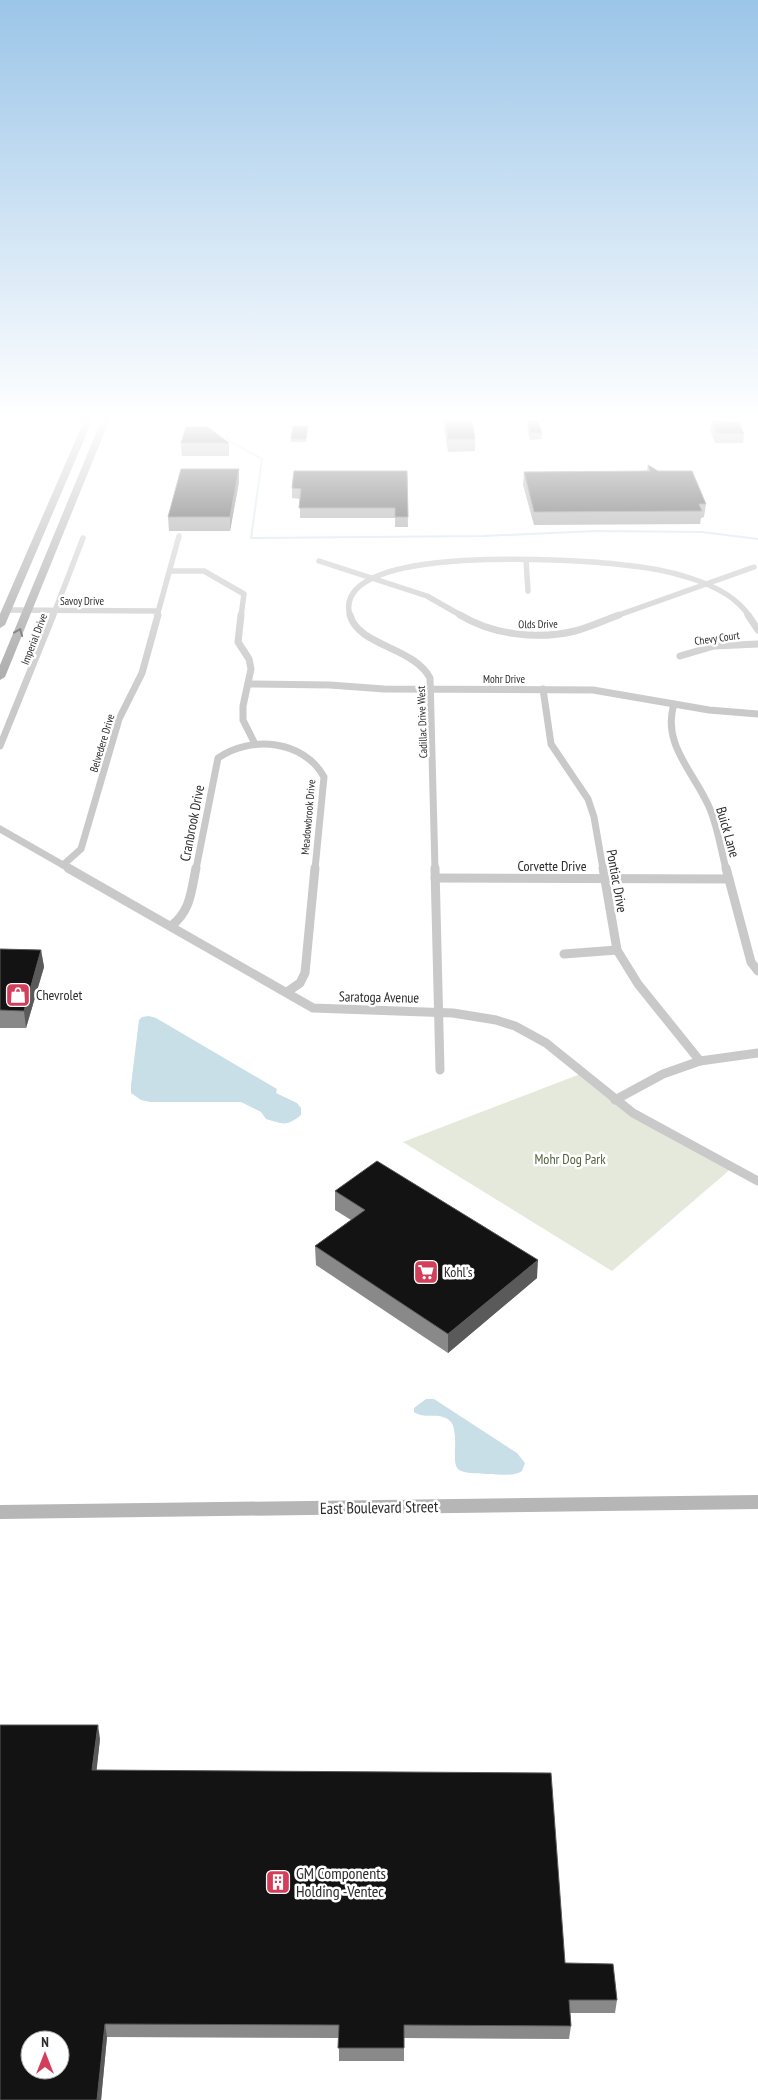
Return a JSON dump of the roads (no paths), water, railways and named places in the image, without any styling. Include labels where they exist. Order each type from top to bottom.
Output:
[{"type":"main road","points":[[0,625],[48,514]]},
{"type":"main road","points":[[0,677],[66,514]]},
{"type":"main road","name":"East Boulevard Street","points":[[0,1512],[758,1502]]},
{"type":"street","name":"Belvedere Drive","points":[[63,865],[81,849],[119,719],[125,704],[138,684],[144,666],[179,536]]},
{"type":"street","name":"Imperial Drive","points":[[0,746],[83,538]]},
{"type":"street","points":[[526,560],[528,591]]},
{"type":"street","name":"Cadillac Drive West","points":[[440,1070],[432,689],[430,678],[422,666],[356,626],[350,617],[348,608],[352,596],[373,579],[393,570],[435,562],[526,560],[632,564],[659,569],[706,584],[734,600],[748,612],[758,630]]},
{"type":"street","name":"Olds Drive","points":[[319,561],[427,596],[478,626],[525,636],[575,631],[754,567]]},
{"type":"street","points":[[170,570],[204,572],[244,594],[238,642],[249,660],[248,684],[242,719],[246,728],[253,736],[255,744]]},
{"type":"street","name":"Savoy Drive","points":[[7,610],[158,611]]},
{"type":"street","name":"Chevy Court","points":[[680,656],[714,646],[758,644]]},
{"type":"street","name":"Mohr Drive","points":[[248,684],[432,689],[593,690],[736,714],[758,714]]},
{"type":"street","name":"Pontiac Drive","points":[[543,690],[550,744],[588,799],[594,817],[617,950],[638,984],[700,1061]]},
{"type":"street","name":"Buick Lane","points":[[674,704],[670,717],[678,755],[710,809],[747,948],[752,962],[758,971]]},
{"type":"street","name":"Cranbrook Drive","points":[[170,926],[182,918],[188,908],[218,758],[231,749],[255,744]]},
{"type":"street","name":"Meadowbrook Drive","points":[[255,744],[270,745],[306,756],[321,768],[324,777],[305,973],[300,983],[287,992]]},
{"type":"street","name":"Saratoga Avenue","points":[[0,829],[313,1008],[322,1010],[438,1012],[497,1020],[538,1036],[559,1051],[615,1100],[638,1116],[758,1181]]},
{"type":"street","name":"Corvette Drive","points":[[435,878],[729,879]]},
{"type":"street","points":[[564,954],[617,950]]},
{"type":"street","points":[[615,1100],[663,1074],[700,1061],[758,1053]]},
{"type":"water","points":[[142,1017],[156,1018],[277,1089],[276,1093],[297,1103],[301,1108],[301,1115],[288,1123],[281,1123],[266,1119],[261,1112],[241,1102],[150,1102],[141,1100],[131,1093],[131,1085],[139,1020]]},
{"type":"water","points":[[426,1399],[434,1399],[517,1453],[525,1463],[522,1471],[506,1475],[460,1471],[455,1463],[455,1436],[454,1428],[450,1421],[441,1416],[423,1415],[414,1412],[414,1408]]},
{"type":"waterway","points":[[254,514],[251,538],[483,536],[596,531],[702,532],[758,539]]},
{"type":"place","name":"Chevrolet","points":[[18,995]]},
{"type":"place","name":"Kohl's","points":[[426,1272]]},
{"type":"place","name":"GM Components Holding -Ventec","points":[[278,1882]]},
{"type":"park label","name":"Mohr Dog Park","points":[[570,1159]]}]
